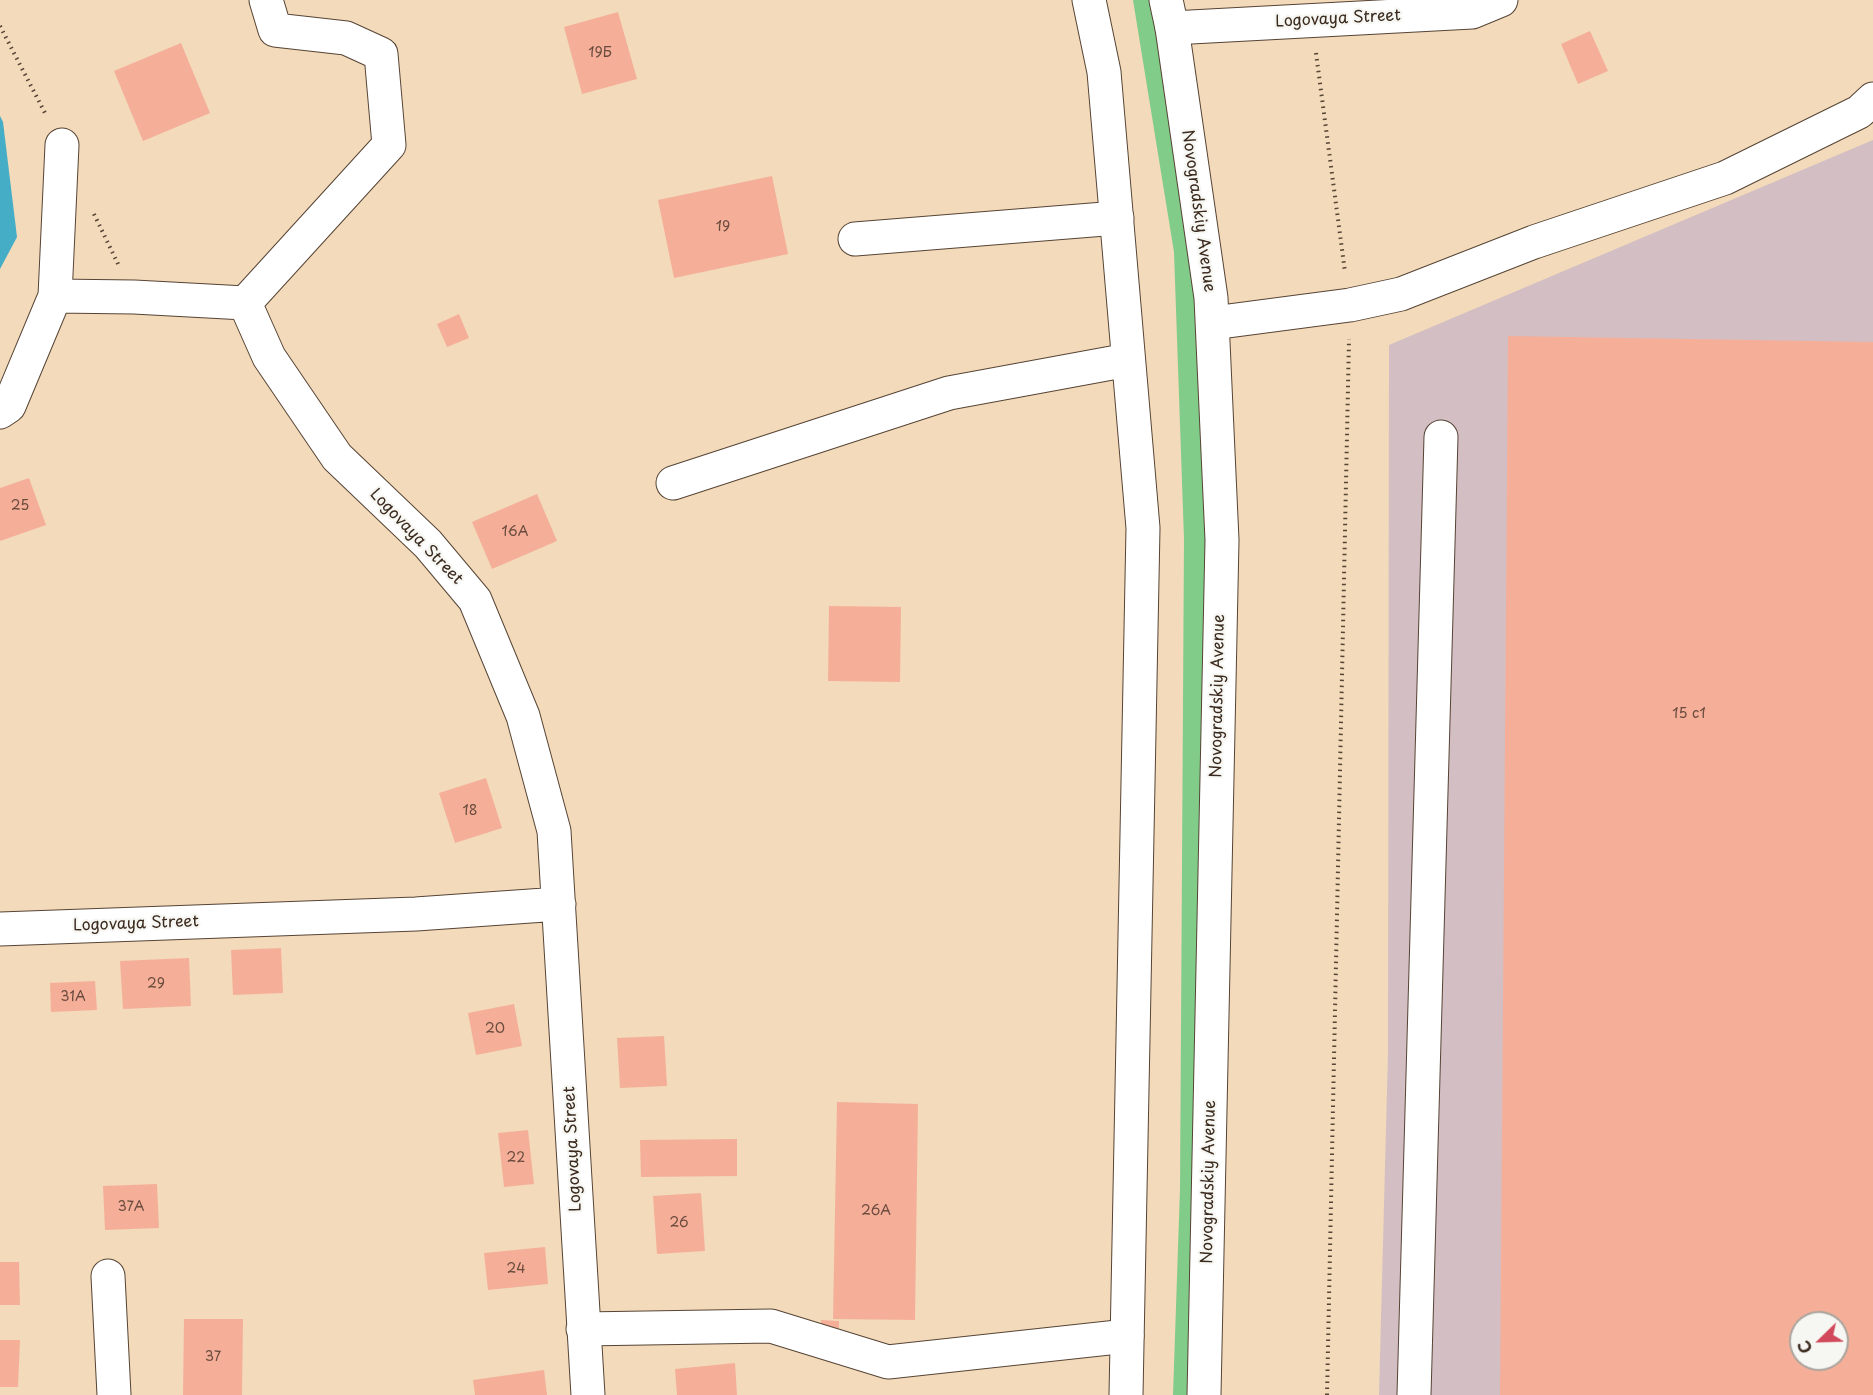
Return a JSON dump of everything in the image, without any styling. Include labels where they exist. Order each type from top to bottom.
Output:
[{"type":"street","points":[[55,296],[134,297],[244,303],[389,145],[381,54],[346,38],[275,30],[266,0]]},
{"type":"street","points":[[1089,0],[1104,72],[1143,528],[1126,1395]]},
{"type":"street","name":"Logovaya Street","points":[[1169,14],[1311,21],[1472,12],[1501,0]]},
{"type":"street","name":"Novogradskiy Avenue","points":[[1169,14],[1213,322],[1221,540],[1204,1395]]},
{"type":"street","points":[[1213,322],[1350,305],[1401,294],[1534,242],[1725,178],[1859,112],[1873,99]]},
{"type":"street","points":[[0,412],[9,406],[55,296],[62,145]]},
{"type":"street","points":[[855,239],[1117,218]]},
{"type":"street","name":"Logovaya Street","points":[[244,303],[269,357],[337,457],[428,544],[475,600],[523,716],[554,831],[588,1395]]},
{"type":"street","points":[[673,483],[949,393],[1128,360]]},
{"type":"street","points":[[1414,1395],[1440,437]]},
{"type":"street","name":"Logovaya Street","points":[[0,929],[416,914],[559,904]]},
{"type":"street","points":[[108,1276],[114,1395]]},
{"type":"street","points":[[583,1329],[771,1326],[888,1362],[1127,1336]]},
{"type":"path","points":[[1311,21],[1350,305],[1327,1395]]},
{"type":"shaded area","points":[[1873,140],[1873,1395],[1379,1395],[1388,1053],[1389,345]]},
{"type":"green space","points":[[1133,0],[1159,0],[1197,254],[1213,493],[1200,1395],[1173,1395],[1180,1189],[1184,539],[1174,252]]},
{"type":"water","points":[[0,116],[3,122],[17,237],[0,269]]},
{"type":"building","points":[[618,12],[637,79],[582,94],[564,27]]},
{"type":"building","points":[[1590,31],[1608,71],[1578,84],[1561,44]]},
{"type":"building","points":[[181,43],[210,113],[143,141],[114,71]]},
{"type":"building","points":[[772,176],[788,254],[674,278],[658,200]]},
{"type":"building","points":[[459,314],[469,338],[447,347],[437,324]]},
{"type":"building","points":[[1508,336],[1873,342],[1873,1395],[1500,1395]]},
{"type":"building","points":[[29,478],[46,525],[0,541],[0,488]]},
{"type":"building","points":[[537,494],[557,541],[492,569],[472,522]]},
{"type":"building","points":[[829,606],[901,607],[900,682],[828,681]]},
{"type":"building","points":[[486,778],[502,828],[455,843],[439,793]]},
{"type":"building","points":[[281,948],[283,993],[233,995],[231,950]]},
{"type":"building","points":[[189,958],[191,1006],[123,1009],[120,961]]},
{"type":"building","points":[[95,981],[97,1010],[51,1012],[50,983]]},
{"type":"building","points":[[514,1004],[522,1046],[476,1055],[468,1013]]},
{"type":"building","points":[[664,1036],[667,1086],[620,1088],[617,1038]]},
{"type":"building","points":[[837,1102],[918,1104],[915,1320],[833,1319]]},
{"type":"building","points":[[528,1130],[534,1184],[504,1187],[498,1133]]},
{"type":"building","points":[[737,1139],[737,1176],[641,1177],[640,1140]]},
{"type":"building","points":[[157,1184],[159,1228],[105,1230],[103,1186]]},
{"type":"building","points":[[701,1193],[705,1251],[657,1254],[653,1196]]},
{"type":"building","points":[[545,1247],[548,1284],[488,1290],[484,1253]]},
{"type":"building","points":[[0,1262],[19,1262],[20,1305],[0,1305]]},
{"type":"building","points":[[184,1319],[243,1319],[242,1395],[183,1395]]},
{"type":"building","points":[[821,1320],[839,1321],[839,1340],[821,1340]]},
{"type":"building","points":[[0,1340],[20,1340],[18,1387],[0,1387]]},
{"type":"building","points":[[735,1363],[737,1395],[677,1395],[675,1369]]},
{"type":"building","points":[[544,1370],[547,1395],[475,1395],[473,1380]]}]
